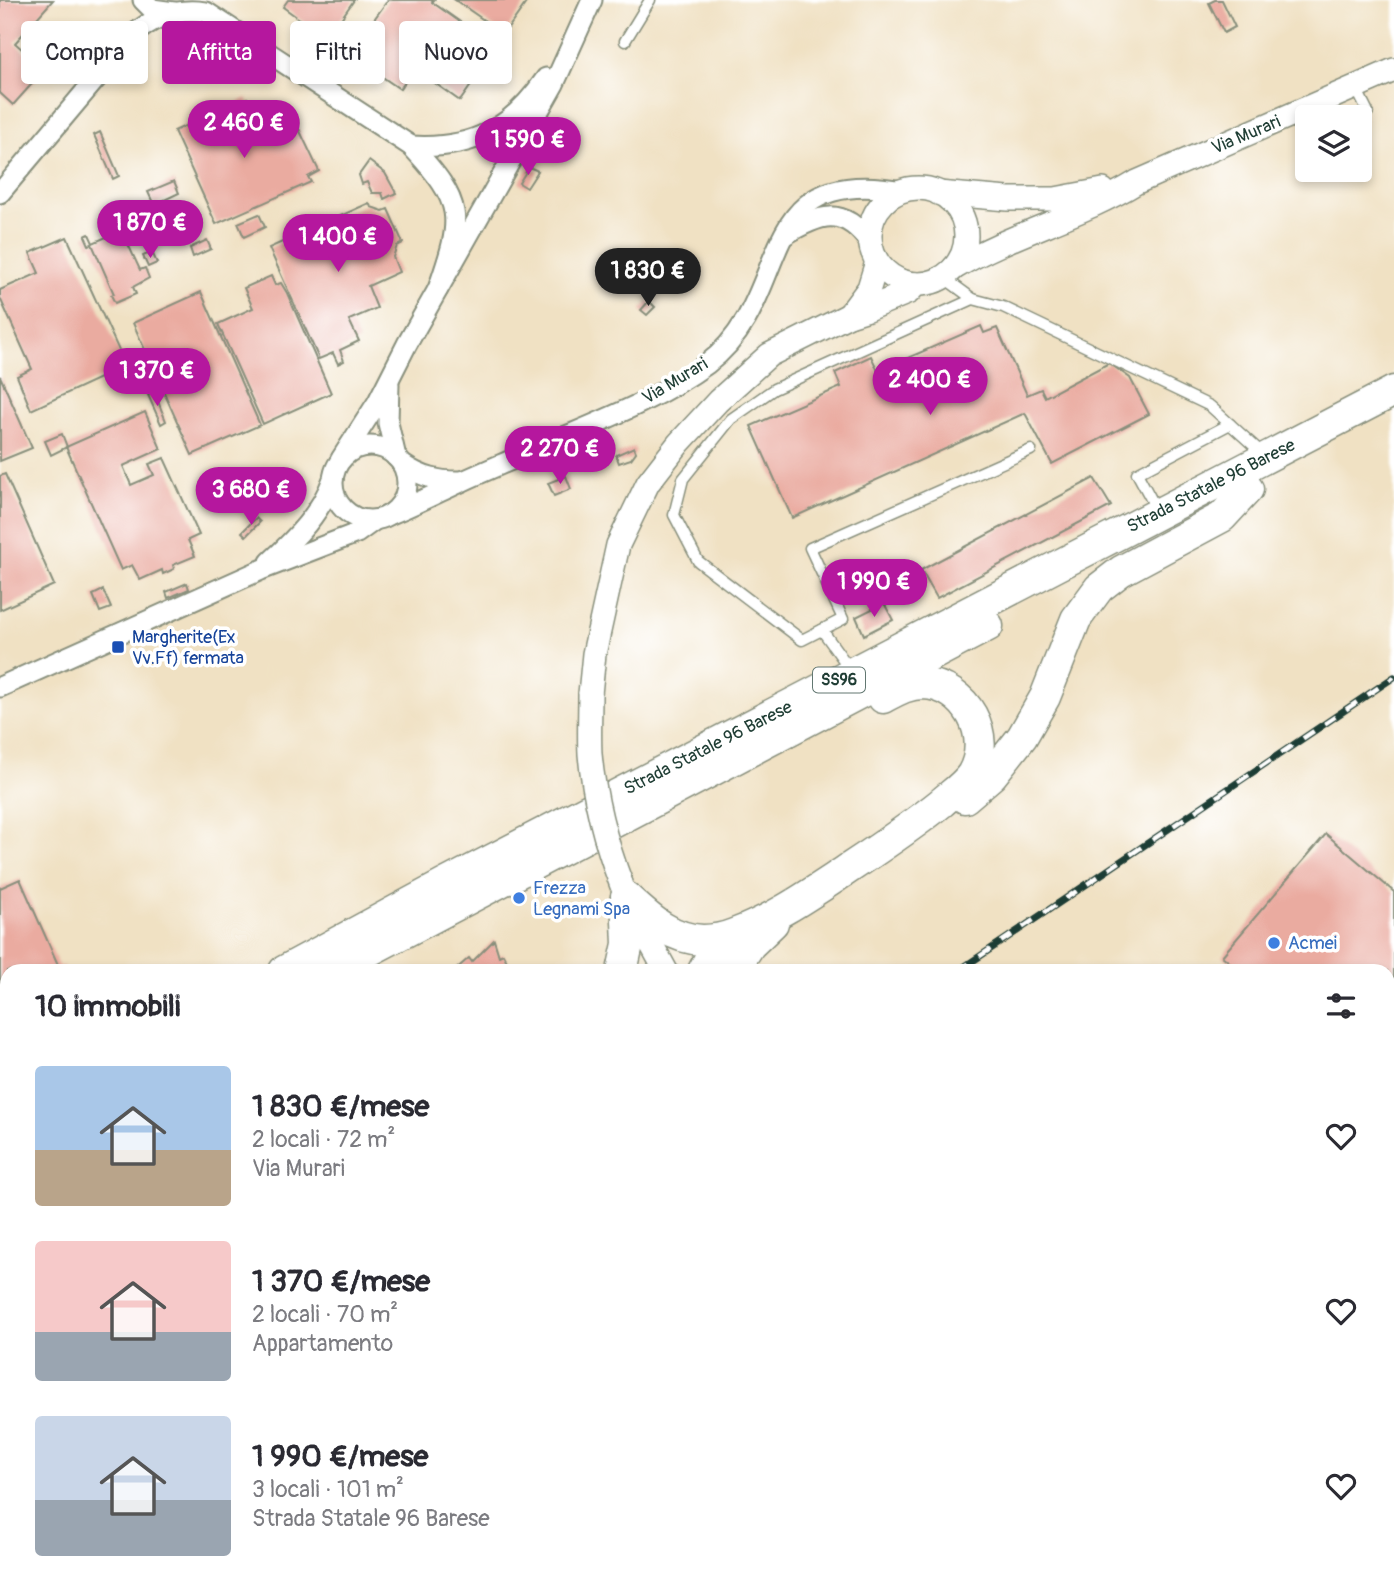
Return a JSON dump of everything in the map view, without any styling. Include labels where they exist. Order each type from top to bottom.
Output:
[{"type":"main road","name":"Strada Statale 96 Barese","points":[[297,964],[445,884],[1394,391]]},
{"type":"main road","name":"Strada Statale 96 Barese","points":[[344,964],[1394,412]]},
{"type":"main road","points":[[915,824],[958,803],[973,792],[1003,761],[1035,716],[1076,619],[1099,588],[1121,571],[1222,517],[1248,488]]},
{"type":"main road","points":[[707,964],[713,952],[736,934],[794,904],[915,824],[964,784],[978,757],[978,737],[973,717],[962,699],[944,689],[924,684],[904,687],[810,736],[731,761]]},
{"type":"main road","points":[[388,964],[421,938],[499,898],[581,839]]},
{"type":"main road","points":[[624,891],[657,924],[675,934],[713,940],[736,934]]},
{"type":"main road","points":[[624,891],[628,944],[624,964]]},
{"type":"main road","points":[[738,964],[750,945],[794,904]]},
{"type":"street","points":[[144,0],[152,9],[173,12],[191,9],[206,12],[411,146],[447,191],[456,212],[455,237],[438,289]]},
{"type":"street","points":[[0,193],[132,36],[144,26],[193,0]]},
{"type":"street","points":[[411,146],[452,145],[471,141],[503,126],[535,93],[587,9]]},
{"type":"street","points":[[438,289],[554,84],[587,9]]},
{"type":"street","name":"Via Murari","points":[[949,272],[975,255],[1110,198],[1137,182],[1394,70]]},
{"type":"street","name":"Via Murari","points":[[938,192],[1008,199],[1055,199],[1137,182]]},
{"type":"street","name":"Via Murari","points":[[0,687],[261,570],[357,533],[383,517],[634,405],[680,381],[708,363],[733,340],[752,310],[775,252],[802,207],[829,191],[859,186],[902,191]]},
{"type":"street","points":[[785,236],[813,218],[833,217],[851,222],[859,229],[874,253],[887,274],[916,284],[930,282],[949,272],[962,255],[966,241],[965,226],[955,206],[938,192],[926,189],[902,191],[887,199],[876,211],[870,227],[874,253],[869,288],[849,315]]},
{"type":"street","points":[[662,964],[624,891],[609,846],[590,753],[590,694],[594,654],[618,545],[649,483],[679,443],[769,355],[849,315],[909,292],[916,284]]},
{"type":"street","name":"Via Murari","points":[[261,570],[302,531],[327,495],[341,459],[389,380],[438,289]]},
{"type":"street","points":[[333,479],[334,493],[345,511],[355,517],[383,517],[403,501],[407,490],[407,477],[388,423],[389,380]]},
{"type":"street","points":[[341,459],[353,450],[376,446],[417,474],[443,482],[463,481]]},
{"type":"lane","points":[[625,41],[650,0]]},
{"type":"lane","points":[[1356,87],[1365,105]]},
{"type":"lane","points":[[949,272],[973,299],[1003,307],[1210,406],[1267,458]]},
{"type":"lane","points":[[973,299],[774,389],[731,419],[683,479],[674,516],[698,561],[802,640],[844,619],[810,548],[1031,450]]},
{"type":"lane","points":[[1159,514],[1136,473],[1230,424]]},
{"type":"lane","points":[[822,630],[852,673]]},
{"type":"building","points":[[0,0],[53,0],[34,21],[21,21],[21,36],[15,43],[21,48],[21,84],[32,84],[13,105],[0,93]]},
{"type":"building","points":[[288,0],[354,0],[339,21],[302,21],[283,7]]},
{"type":"building","points":[[388,0],[434,0],[432,2],[459,21],[399,21],[399,84],[404,84],[400,89],[385,79],[385,21],[373,21]]},
{"type":"building","points":[[455,0],[528,0],[512,23],[485,21]]},
{"type":"building","points":[[1222,0],[1235,27],[1224,33],[1209,3]]},
{"type":"building","points":[[436,84],[472,84],[460,101]]},
{"type":"building","points":[[247,98],[264,135],[290,124],[299,129],[319,171],[308,177],[311,182],[216,224],[174,131]]},
{"type":"building","points":[[100,132],[119,176],[113,179],[94,135]]},
{"type":"building","points":[[369,161],[385,173],[396,193],[384,199],[382,193],[372,193],[367,182],[362,184],[359,175]]},
{"type":"building","points":[[529,167],[538,171],[527,188],[519,183]]},
{"type":"building","points":[[174,181],[179,193],[154,205],[148,192]]},
{"type":"building","points":[[369,203],[371,207],[383,211],[388,209],[403,243],[397,246],[393,257],[399,272],[368,286],[377,308],[349,320],[359,341],[340,350],[344,361],[338,364],[333,353],[319,359],[269,248]]},
{"type":"building","points":[[259,214],[265,227],[244,237],[238,223]]},
{"type":"building","points":[[122,230],[123,233],[128,231],[132,239],[127,242],[140,270],[145,268],[149,278],[133,287],[136,294],[115,303],[111,295],[114,294],[92,244],[89,245],[85,236],[89,234],[93,243]]},
{"type":"building","points":[[67,237],[126,366],[31,410],[17,376],[32,369],[0,298],[0,290],[39,273],[30,253]]},
{"type":"building","points":[[207,240],[211,249],[193,257],[190,248]]},
{"type":"building","points":[[152,252],[157,263],[148,267],[143,256]]},
{"type":"building","points":[[271,276],[275,285],[281,283],[287,293],[331,393],[263,424],[218,324],[253,308],[244,288]]},
{"type":"building","points":[[201,292],[260,425],[192,455],[133,323]]},
{"type":"building","points":[[649,301],[655,307],[647,315],[641,310]]},
{"type":"building","points":[[981,326],[984,333],[997,328],[1027,395],[1041,389],[1045,397],[1109,363],[1130,378],[1149,414],[1052,464],[1025,413],[792,518],[751,426],[841,387],[835,373],[871,356],[878,371]]},
{"type":"building","points":[[0,376],[32,448],[0,461]]},
{"type":"building","points":[[154,392],[166,421],[161,424],[148,395]]},
{"type":"building","points":[[145,412],[161,449],[123,466],[131,485],[154,475],[149,464],[164,458],[199,535],[188,540],[195,556],[173,565],[174,569],[163,574],[162,570],[140,580],[132,565],[121,570],[66,447]]},
{"type":"building","points":[[62,434],[67,447],[51,455],[45,441]]},
{"type":"building","points":[[634,447],[636,452],[631,459],[619,463],[616,455]]},
{"type":"building","points":[[5,474],[54,585],[0,610],[0,476]]},
{"type":"building","points":[[287,476],[298,483],[286,497],[276,488]]},
{"type":"building","points":[[566,476],[571,489],[554,496],[548,483]]},
{"type":"building","points":[[1094,478],[1111,506],[937,598],[921,570]]},
{"type":"building","points":[[256,518],[260,522],[246,536],[242,532]]},
{"type":"building","points":[[187,583],[189,589],[168,598],[166,592]]},
{"type":"building","points":[[103,590],[111,608],[100,612],[93,595]]},
{"type":"building","points":[[884,603],[893,620],[864,635],[856,617]]},
{"type":"building","points":[[1326,834],[1394,892],[1394,964],[1232,964],[1222,956]]},
{"type":"building","points":[[20,879],[58,964],[0,964],[0,888]]},
{"type":"building","points":[[494,940],[499,956],[503,954],[508,964],[462,964],[469,958],[472,962]]},
{"type":"railway","points":[[968,964],[1394,677]]},
{"type":"place","name":"Margherite(Ex Vv.Ff) fermata","points":[[118,647]]},
{"type":"place","name":"Frezza Legnami Spa","points":[[519,898]]},
{"type":"place","name":"Acmei","points":[[1274,943]]}]
